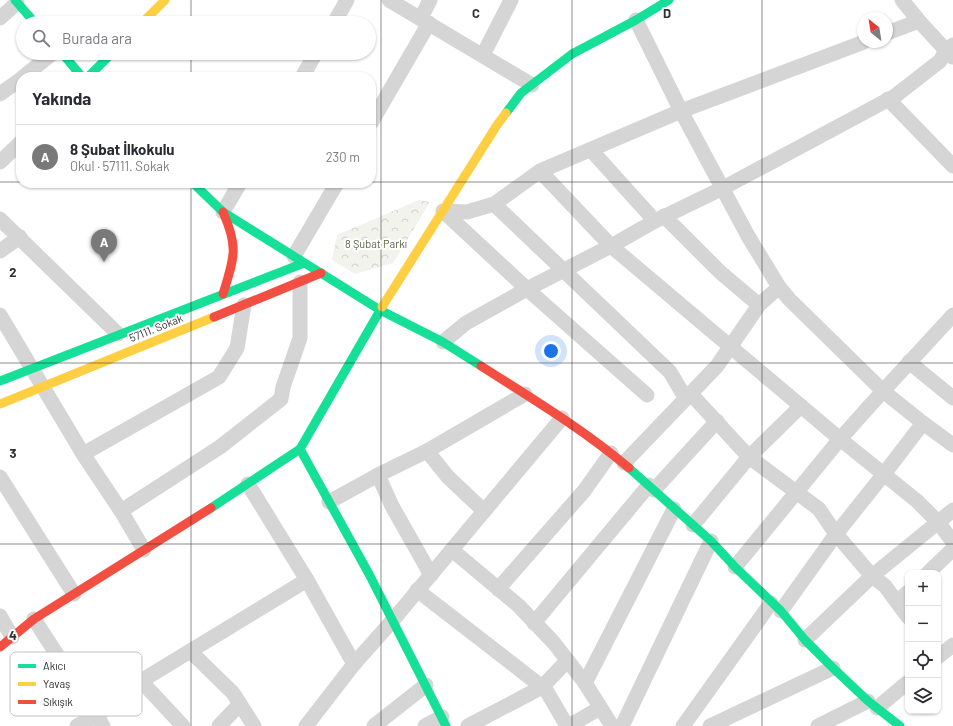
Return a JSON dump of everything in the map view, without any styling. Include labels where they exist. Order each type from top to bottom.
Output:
[{"type":"main road","points":[[149,16],[165,0]]},
{"type":"main road","points":[[0,647],[34,619],[248,484],[300,449],[380,310],[497,125],[521,93],[572,54],[636,20],[669,0]]},
{"type":"main road","points":[[16,1],[30,16]]},
{"type":"main road","points":[[68,60],[78,72]]},
{"type":"main road","points":[[93,72],[105,60]]},
{"type":"main road","points":[[198,188],[224,212],[380,310],[443,342],[562,418],[611,453],[652,487],[674,509],[711,541],[833,668],[872,704],[900,726]]},
{"type":"main road","points":[[223,294],[230,270],[234,248],[231,232],[224,212]]},
{"type":"main road","points":[[0,381],[223,294],[299,260]]},
{"type":"main road","name":"57111. Sokak","points":[[0,404],[321,273]]},
{"type":"main road","points":[[300,449],[369,574],[444,721]]},
{"type":"street","points":[[338,16],[347,0]]},
{"type":"street","points":[[389,0],[532,85]]},
{"type":"street","points":[[376,114],[425,21],[430,0]]},
{"type":"street","points":[[482,55],[511,0]]},
{"type":"street","points":[[0,18],[16,1]]},
{"type":"street","points":[[443,342],[466,323],[563,270],[611,246],[659,218],[723,188],[895,96],[951,51],[919,21],[909,2]]},
{"type":"street","points":[[636,20],[681,111],[748,236],[779,287],[796,306],[883,391],[953,445]]},
{"type":"street","points":[[893,31],[919,21]]},
{"type":"street","points":[[443,211],[467,212],[494,204],[540,171],[681,111],[857,45]]},
{"type":"street","points":[[29,72],[44,60]]},
{"type":"street","points":[[305,72],[312,60]]},
{"type":"street","points":[[0,94],[16,82]]},
{"type":"street","points":[[888,99],[953,166]]},
{"type":"street","points":[[0,162],[16,147]]},
{"type":"street","points":[[591,150],[659,218],[759,305]]},
{"type":"street","points":[[540,171],[611,246],[731,346],[840,440],[917,501],[938,522],[953,542]]},
{"type":"street","points":[[224,212],[237,188]]},
{"type":"street","points":[[299,260],[335,188]]},
{"type":"street","points":[[494,204],[670,372],[689,396],[749,457],[819,509],[836,534],[872,576],[903,597]]},
{"type":"street","points":[[443,211],[527,290],[647,395]]},
{"type":"street","points":[[0,219],[118,334]]},
{"type":"street","points":[[0,251],[20,238]]},
{"type":"street","points":[[120,511],[220,447],[281,399],[283,387],[300,338],[300,282]]},
{"type":"street","points":[[624,463],[717,366],[759,305],[779,287]]},
{"type":"street","points":[[83,454],[219,377],[237,348],[244,305]]},
{"type":"street","points":[[0,315],[83,454],[144,550]]},
{"type":"street","points":[[735,567],[840,440],[953,315]]},
{"type":"street","points":[[910,362],[953,398]]},
{"type":"street","points":[[329,502],[378,475],[427,451],[525,394]]},
{"type":"street","points":[[693,525],[749,457],[801,406]]},
{"type":"street","points":[[306,726],[354,664],[393,620],[562,418]]},
{"type":"street","points":[[534,623],[652,487],[716,422]]},
{"type":"street","points":[[683,726],[923,423]]},
{"type":"street","points":[[427,451],[448,477],[484,511]]},
{"type":"street","points":[[498,589],[584,491],[611,453]]},
{"type":"street","points":[[378,475],[392,506],[431,575]]},
{"type":"street","points":[[0,477],[74,594]]},
{"type":"street","points":[[248,484],[307,580],[354,664]]},
{"type":"street","points":[[585,683],[674,509]]},
{"type":"street","points":[[805,640],[872,576],[953,510]]},
{"type":"street","points":[[622,726],[711,541]]},
{"type":"street","points":[[931,570],[953,549]]},
{"type":"street","points":[[452,550],[519,606],[554,643],[585,683],[612,726]]},
{"type":"street","points":[[142,680],[307,580]]},
{"type":"street","points":[[417,590],[546,690],[568,726],[600,708]]},
{"type":"street","points":[[0,616],[12,637]]},
{"type":"street","points":[[34,619],[55,652]]},
{"type":"street","points":[[941,656],[953,646]]},
{"type":"street","points":[[190,651],[233,694],[254,726]]},
{"type":"street","points":[[468,726],[542,687],[567,661]]},
{"type":"street","points":[[710,726],[833,668]]},
{"type":"street","points":[[142,682],[183,726]]},
{"type":"street","points":[[818,726],[872,704],[905,684]]},
{"type":"street","points":[[374,726],[426,685]]},
{"type":"street","points":[[219,726],[240,704]]},
{"type":"street","points":[[77,726],[100,721]]},
{"type":"street","points":[[425,726],[444,721]]},
{"type":"green space","name":"8 Şubat Parkı","points":[[419,200],[430,202],[393,263],[355,274],[332,260],[337,235]]},
{"type":"traffic: fast","points":[[15,0],[29,16]]},
{"type":"traffic: fast","points":[[506,113],[521,93],[572,54],[636,20],[669,0]]},
{"type":"traffic: fast","points":[[68,60],[78,72]]},
{"type":"traffic: fast","points":[[93,72],[105,60]]},
{"type":"traffic: fast","points":[[198,188],[223,212],[380,310],[443,342],[481,366]]},
{"type":"traffic: fast","points":[[0,381],[304,263]]},
{"type":"traffic: fast","points":[[211,508],[300,449],[382,307]]},
{"type":"traffic: fast","points":[[300,449],[369,574],[446,726]]},
{"type":"traffic: fast","points":[[629,468],[711,541],[735,567],[781,611],[805,640],[833,668],[868,701],[900,726]]},
{"type":"traffic: slow","points":[[149,16],[165,0]]},
{"type":"traffic: slow","points":[[382,307],[506,113]]},
{"type":"traffic: slow","points":[[0,404],[214,317]]},
{"type":"traffic: jam","points":[[223,212],[233,244],[232,262],[223,294]]},
{"type":"traffic: jam","points":[[214,317],[321,273]]},
{"type":"traffic: jam","points":[[481,366],[594,440],[629,468]]},
{"type":"traffic: jam","points":[[0,647],[34,619],[211,508]]},
{"type":"place","name":"8 Şubat İlkokulu","points":[[104,262]]}]
